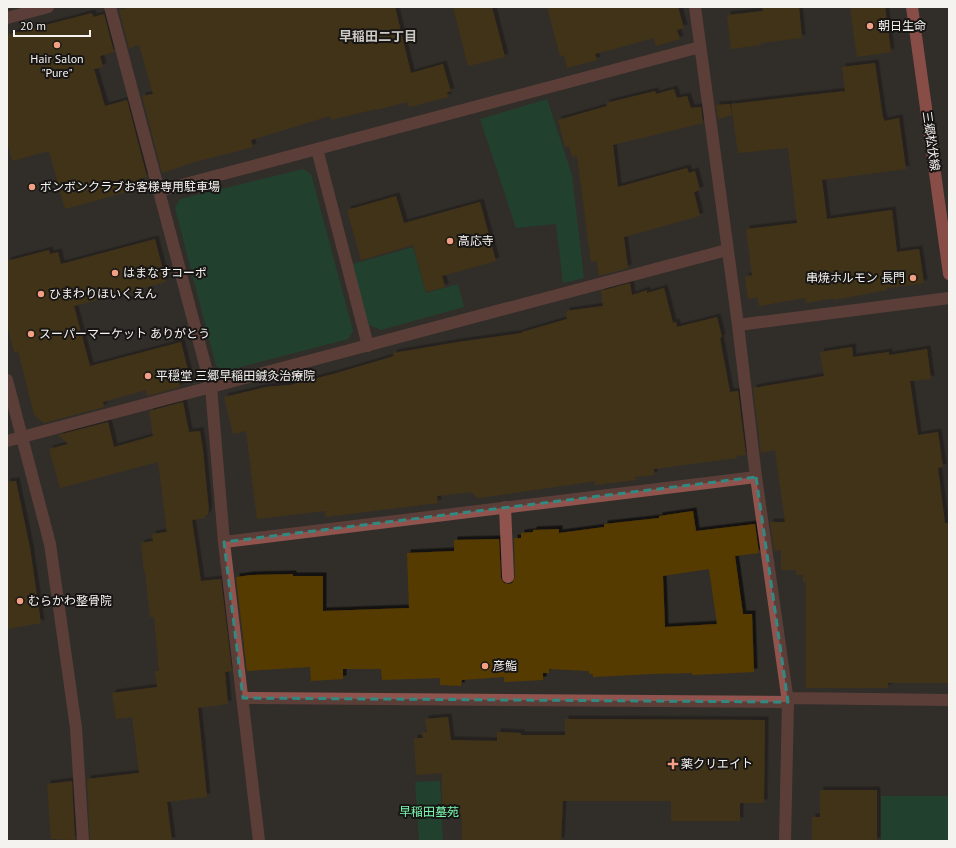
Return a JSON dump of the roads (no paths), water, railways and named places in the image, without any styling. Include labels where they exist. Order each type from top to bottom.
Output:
[{"type":"main road","name":"三郷松伏線","points":[[912,7],[949,274]]},
{"type":"street","points":[[7,18],[48,7]]},
{"type":"street","points":[[110,7],[211,387],[224,542],[259,841]]},
{"type":"street","points":[[695,7],[738,325],[756,477],[787,700],[785,841]]},
{"type":"street","points":[[159,191],[700,47]]},
{"type":"street","points":[[317,149],[368,346]]},
{"type":"street","points":[[7,441],[727,250]]},
{"type":"street","points":[[738,325],[949,298]]},
{"type":"street","points":[[7,380],[50,544],[77,732],[83,841]]},
{"type":"street","points":[[224,542],[756,477]]},
{"type":"street","points":[[505,507],[508,577]]},
{"type":"street","points":[[243,698],[949,700]]},
{"type":"place","name":"朝日生命","points":[[870,26]]},
{"type":"place","name":"Hair Salon \"Pure\"","points":[[57,45]]},
{"type":"place","name":"ボンボンクラブお客様専用駐車場","points":[[32,187]]},
{"type":"place","name":"高応寺","points":[[450,241]]},
{"type":"place","name":"はまなすコーポ","points":[[115,273]]},
{"type":"place","name":"串焼ホルモン 長門","points":[[913,278]]},
{"type":"place","name":"ひまわりほいくえん","points":[[41,294]]},
{"type":"place","name":"スーパーマーケット ありがとう","points":[[31,334]]},
{"type":"place","name":"平穏堂 三郷早稲田鍼灸治療院","points":[[148,376]]},
{"type":"place","name":"むらかわ整骨院","points":[[20,601]]},
{"type":"place","name":"彦鮨","points":[[485,666]]},
{"type":"place","name":"薬クリエイト","points":[[673,764]]},
{"type":"district","name":"早稲田二丁目","points":[[378,36]]},
{"type":"park label","name":"早稲田墓苑","points":[[429,812]]}]
